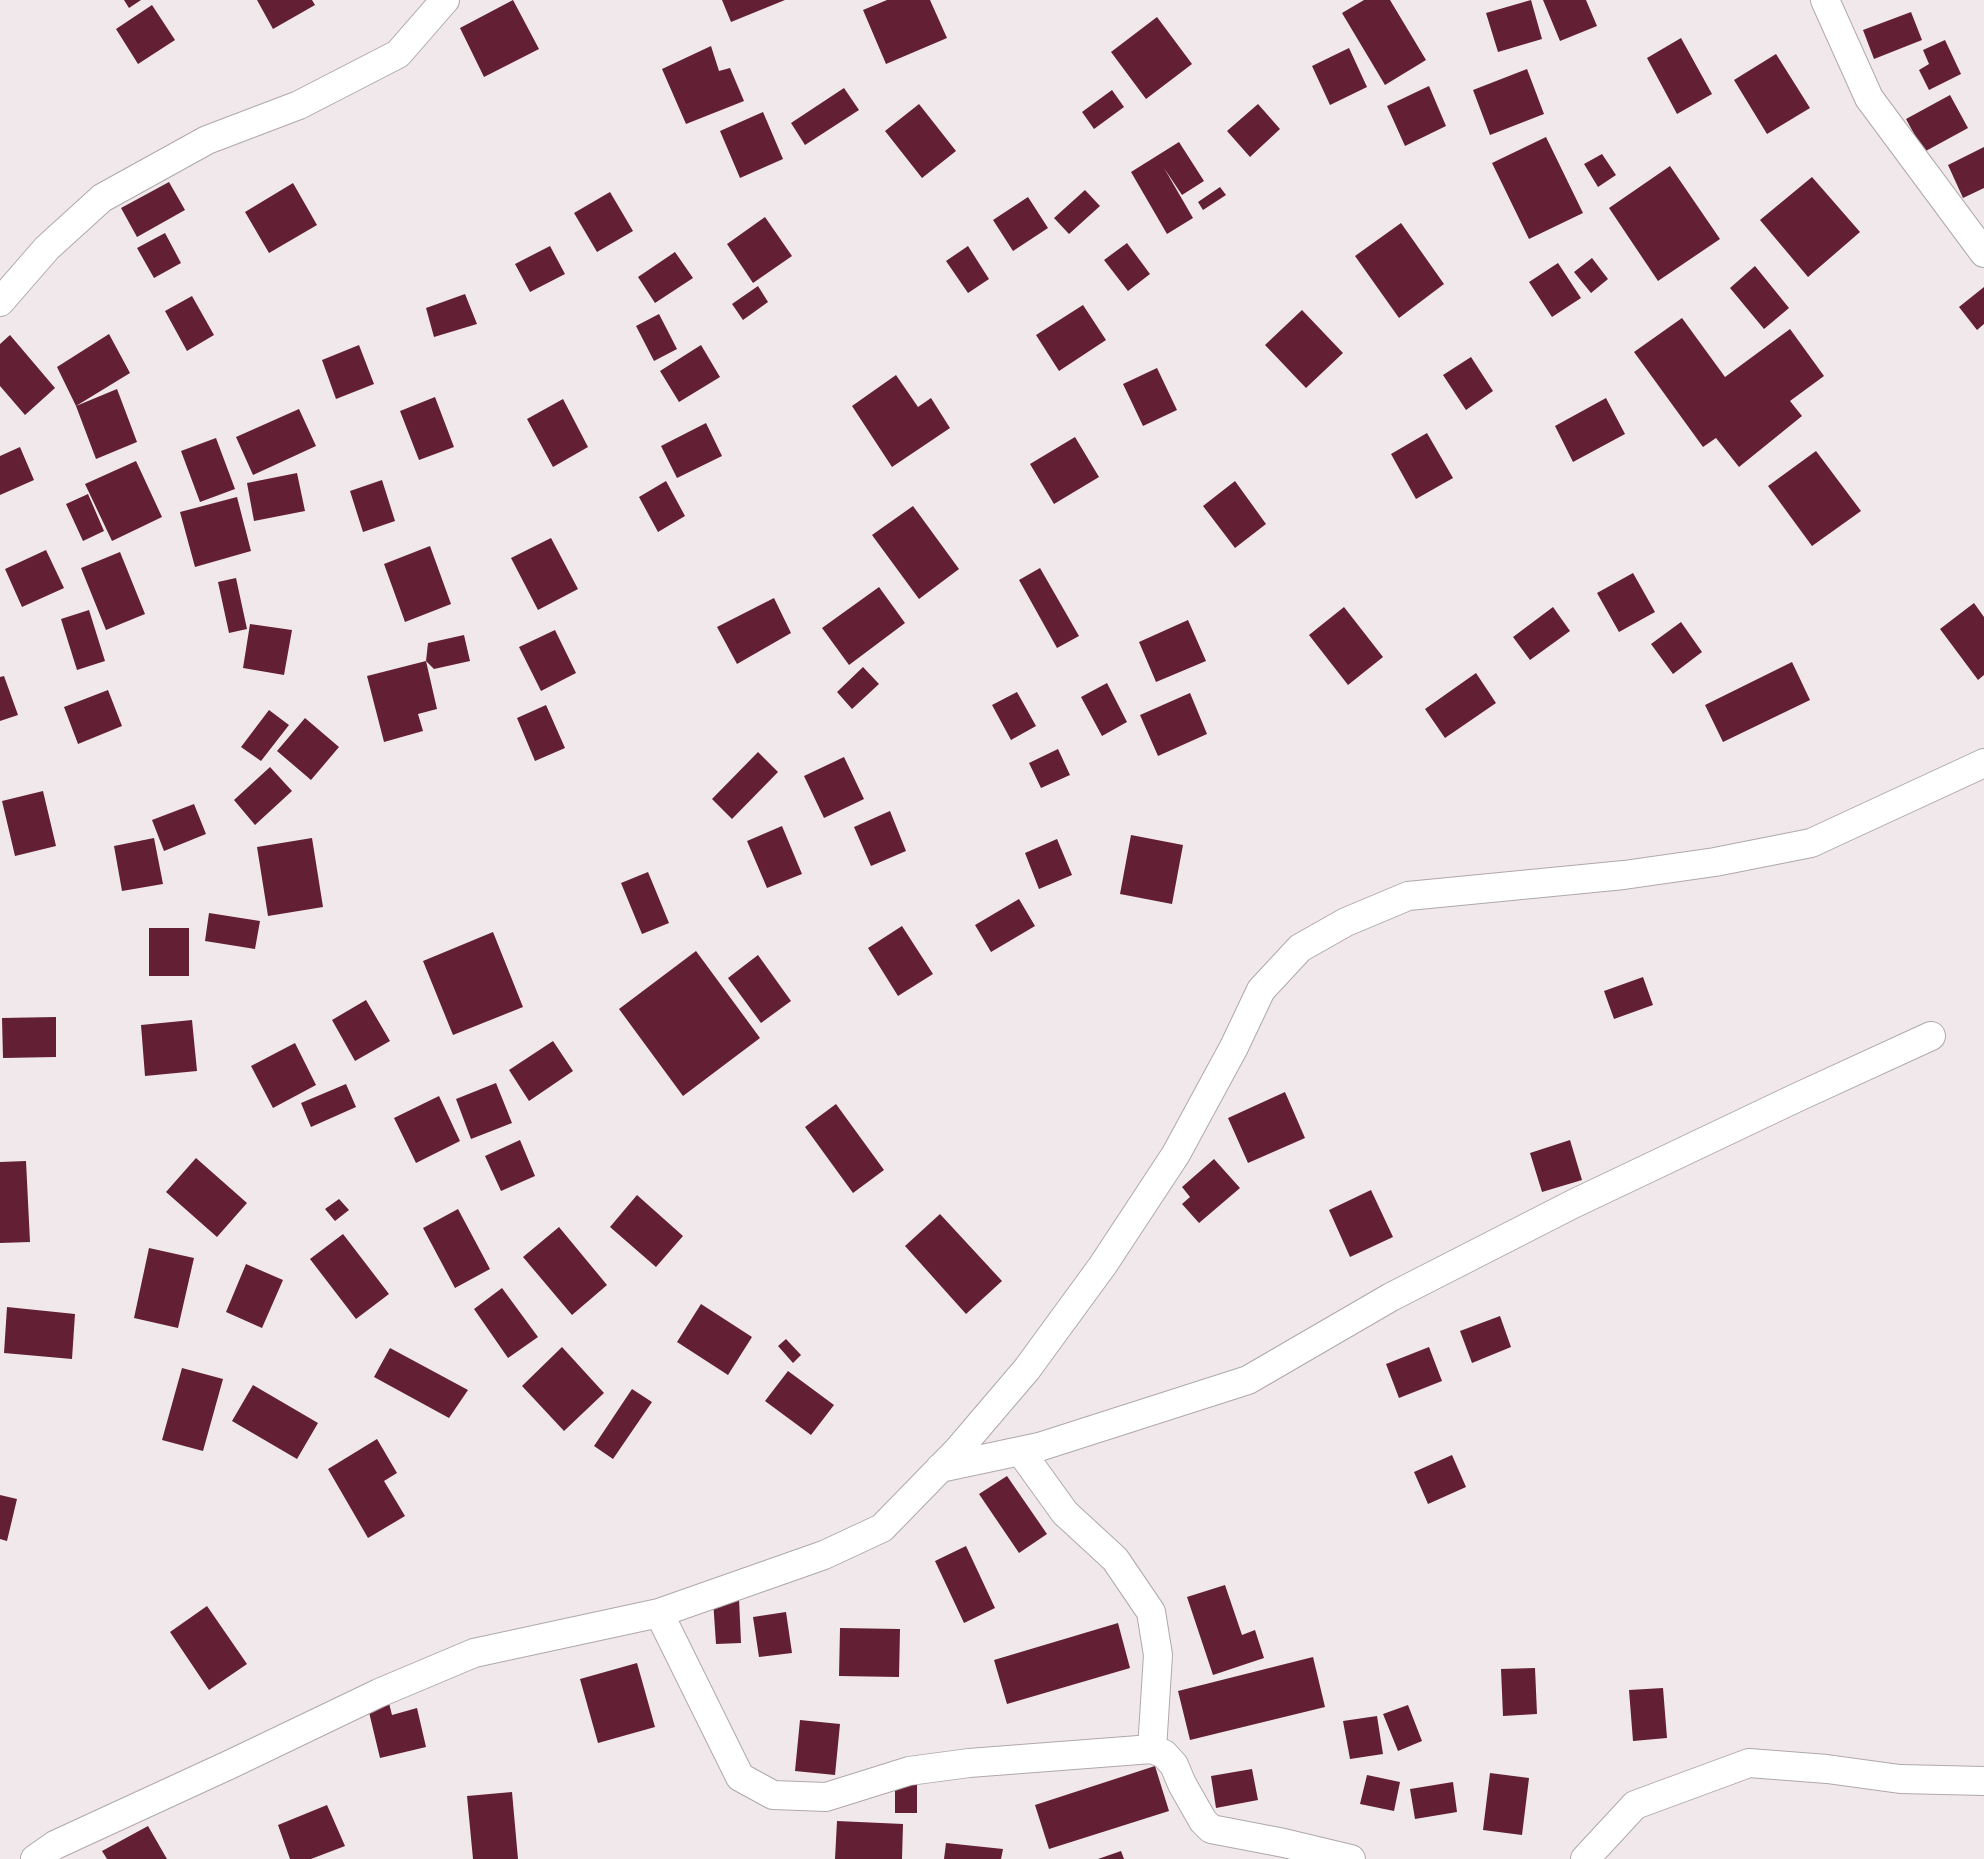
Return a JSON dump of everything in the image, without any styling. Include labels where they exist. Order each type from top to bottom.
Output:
[{"type":"street","points":[[0,302],[47,248],[102,198],[206,140],[299,105],[398,54],[444,0]]},
{"type":"street","points":[[1825,0],[1869,98],[1984,253]]},
{"type":"street","points":[[35,1859],[55,1845],[232,1764],[379,1693],[474,1653],[658,1613],[824,1555],[882,1528],[958,1450],[1027,1369],[1103,1265],[1176,1154],[1234,1047],[1261,990],[1300,948],[1346,922],[1408,896],[1624,875],[1715,862],[1811,843],[1984,763]]},
{"type":"street","points":[[940,1468],[1039,1448],[1248,1380],[1391,1297],[1574,1204],[1931,1036]]},
{"type":"street","points":[[1021,1452],[1065,1513],[1115,1559],[1150,1612],[1158,1655],[1152,1749]]},
{"type":"street","points":[[658,1613],[740,1777],[774,1794],[826,1797],[909,1771],[969,1763],[1152,1749],[1164,1754],[1174,1765],[1182,1784],[1203,1821],[1211,1828],[1351,1859]]},
{"type":"street","points":[[1585,1859],[1635,1805],[1749,1763],[1826,1769],[1900,1779],[1984,1781]]},
{"type":"building","points":[[124,0],[141,0],[129,8]]},
{"type":"building","points":[[257,0],[312,0],[315,5],[273,29]]},
{"type":"building","points":[[513,0],[539,49],[484,77],[460,28]]},
{"type":"building","points":[[722,0],[785,0],[731,22]]},
{"type":"building","points":[[887,0],[930,0],[947,38],[886,64],[863,10]]},
{"type":"building","points":[[1364,0],[1390,0],[1426,60],[1385,85],[1342,13]]},
{"type":"building","points":[[1531,0],[1542,39],[1498,52],[1486,13]]},
{"type":"building","points":[[1543,0],[1586,0],[1597,26],[1560,41]]},
{"type":"building","points":[[152,5],[175,40],[138,64],[116,29]]},
{"type":"building","points":[[1911,12],[1922,40],[1874,59],[1863,30]]},
{"type":"building","points":[[1157,17],[1192,64],[1146,99],[1111,52]]},
{"type":"building","points":[[1681,38],[1712,94],[1677,114],[1647,58]]},
{"type":"building","points":[[1945,40],[1961,74],[1929,90],[1919,70],[1929,64],[1923,50]]},
{"type":"building","points":[[711,46],[719,71],[730,68],[744,101],[686,124],[662,69]]},
{"type":"building","points":[[1349,48],[1367,87],[1330,105],[1312,66]]},
{"type":"building","points":[[1776,54],[1810,108],[1767,134],[1734,80]]},
{"type":"building","points":[[1527,69],[1544,114],[1490,135],[1473,90]]},
{"type":"building","points":[[1429,86],[1446,126],[1405,146],[1387,106]]},
{"type":"building","points":[[844,88],[859,110],[805,145],[791,123]]},
{"type":"building","points":[[1112,90],[1124,107],[1094,129],[1082,112]]},
{"type":"building","points":[[1950,95],[1968,128],[1924,152],[1906,119]]},
{"type":"building","points":[[919,104],[956,151],[922,178],[885,131]]},
{"type":"building","points":[[1258,104],[1280,129],[1250,157],[1227,131]]},
{"type":"building","points":[[763,112],[783,159],[740,178],[720,131]]},
{"type":"building","points":[[1546,137],[1583,213],[1529,239],[1492,163]]},
{"type":"building","points":[[1179,142],[1204,181],[1182,195],[1164,168],[1193,218],[1167,234],[1131,172]]},
{"type":"building","points":[[1984,147],[1984,188],[1963,198],[1948,165]]},
{"type":"building","points":[[1602,154],[1616,175],[1598,187],[1584,164]]},
{"type":"building","points":[[1670,166],[1720,239],[1658,281],[1609,208]]},
{"type":"building","points":[[1812,177],[1860,232],[1808,277],[1760,220]]},
{"type":"building","points":[[169,182],[185,210],[137,237],[121,208]]},
{"type":"building","points":[[293,183],[317,225],[269,253],[245,212]]},
{"type":"building","points":[[1220,187],[1226,195],[1203,210],[1198,202]]},
{"type":"building","points":[[1085,190],[1100,206],[1069,234],[1054,218]]},
{"type":"building","points":[[610,192],[633,231],[597,252],[574,213]]},
{"type":"building","points":[[1028,197],[1048,228],[1013,251],[993,220]]},
{"type":"building","points":[[765,217],[792,256],[753,283],[727,244]]},
{"type":"building","points":[[1401,223],[1444,284],[1399,318],[1355,256]]},
{"type":"building","points":[[165,233],[181,263],[154,278],[137,248]]},
{"type":"building","points":[[1127,243],[1150,274],[1128,291],[1104,260]]},
{"type":"building","points":[[550,246],[565,274],[530,292],[515,264]]},
{"type":"building","points":[[968,246],[989,279],[968,293],[946,261]]},
{"type":"building","points":[[675,252],[693,278],[655,303],[638,277]]},
{"type":"building","points":[[1592,258],[1608,279],[1591,293],[1574,272]]},
{"type":"building","points":[[1558,263],[1581,298],[1552,317],[1529,282]]},
{"type":"building","points":[[1755,266],[1789,308],[1764,329],[1730,288]]},
{"type":"building","points":[[758,286],[768,302],[743,320],[732,304]]},
{"type":"building","points":[[1984,287],[1984,324],[1977,330],[1959,307]]},
{"type":"building","points":[[465,294],[477,324],[434,337],[426,308]]},
{"type":"building","points":[[192,296],[214,335],[187,351],[165,311]]},
{"type":"building","points":[[1083,305],[1106,340],[1059,371],[1036,335]]},
{"type":"building","points":[[1302,310],[1343,353],[1306,388],[1265,345]]},
{"type":"building","points":[[659,314],[677,349],[654,361],[636,326]]},
{"type":"building","points":[[1682,318],[1725,377],[1790,329],[1824,376],[1790,401],[1802,416],[1739,467],[1716,438],[1703,447],[1634,352]]},
{"type":"building","points":[[109,334],[130,373],[76,406],[57,367]]},
{"type":"building","points":[[10,335],[55,388],[25,415],[0,386],[0,344]]},
{"type":"building","points":[[359,345],[374,384],[336,399],[322,360]]},
{"type":"building","points":[[701,345],[720,377],[679,402],[660,371]]},
{"type":"building","points":[[1471,357],[1493,391],[1466,410],[1443,375]]},
{"type":"building","points":[[1157,368],[1177,410],[1143,426],[1123,384]]},
{"type":"building","points":[[896,375],[918,407],[931,398],[950,428],[892,467],[852,406]]},
{"type":"building","points":[[117,389],[137,442],[96,459],[76,406]]},
{"type":"building","points":[[435,397],[454,447],[419,460],[400,411]]},
{"type":"building","points":[[1606,398],[1625,434],[1573,462],[1555,426]]},
{"type":"building","points":[[563,399],[588,447],[553,467],[527,419]]},
{"type":"building","points":[[299,409],[316,446],[253,475],[236,437]]},
{"type":"building","points":[[706,423],[722,456],[677,478],[661,446]]},
{"type":"building","points":[[1427,433],[1453,478],[1416,499],[1391,454]]},
{"type":"building","points":[[1075,437],[1099,477],[1054,504],[1030,464]]},
{"type":"building","points":[[216,438],[235,489],[200,502],[181,451]]},
{"type":"building","points":[[20,447],[34,480],[0,495],[0,456]]},
{"type":"building","points":[[1816,451],[1861,511],[1812,546],[1768,486]]},
{"type":"building","points":[[136,461],[162,517],[112,541],[85,484]]},
{"type":"building","points":[[297,473],[305,511],[254,521],[247,483]]},
{"type":"building","points":[[382,480],[395,521],[363,532],[350,491]]},
{"type":"building","points":[[666,481],[685,516],[658,532],[639,497]]},
{"type":"building","points":[[1235,481],[1266,524],[1235,548],[1203,506]]},
{"type":"building","points":[[88,494],[104,531],[83,541],[66,504]]},
{"type":"building","points":[[237,497],[251,551],[195,567],[180,512]]},
{"type":"building","points":[[913,506],[959,569],[919,599],[872,535]]},
{"type":"building","points":[[551,538],[578,589],[538,610],[511,558]]},
{"type":"building","points":[[430,546],[451,604],[405,622],[384,564]]},
{"type":"building","points":[[46,550],[64,588],[22,607],[5,569]]},
{"type":"building","points":[[120,552],[145,614],[106,630],[81,568]]},
{"type":"building","points":[[1040,568],[1079,636],[1057,648],[1019,580]]},
{"type":"building","points":[[1633,573],[1655,612],[1619,632],[1597,593]]},
{"type":"building","points":[[236,578],[247,629],[229,633],[218,582]]},
{"type":"building","points":[[879,587],[905,623],[849,665],[822,628]]},
{"type":"building","points":[[774,598],[791,633],[737,664],[717,627]]},
{"type":"building","points":[[1974,603],[1984,617],[1984,675],[1978,680],[1940,629]]},
{"type":"building","points":[[1344,607],[1383,657],[1348,685],[1309,635]]},
{"type":"building","points":[[1553,607],[1570,631],[1530,660],[1513,637]]},
{"type":"building","points":[[89,610],[105,661],[77,670],[61,619]]},
{"type":"building","points":[[1188,620],[1206,661],[1156,682],[1139,642]]},
{"type":"building","points":[[1681,622],[1702,652],[1673,674],[1651,644]]},
{"type":"building","points":[[250,624],[292,630],[284,675],[243,668]]},
{"type":"building","points":[[555,630],[576,673],[541,691],[519,647]]},
{"type":"building","points":[[464,635],[470,661],[434,669],[426,661],[428,643]]},
{"type":"building","points":[[426,661],[437,709],[418,714],[423,731],[384,742],[367,676]]},
{"type":"building","points":[[1792,662],[1810,700],[1723,742],[1705,705]]},
{"type":"building","points":[[863,667],[879,684],[852,709],[837,692]]},
{"type":"building","points":[[1476,673],[1496,703],[1445,738],[1425,709]]},
{"type":"building","points":[[4,676],[18,715],[0,721],[0,677]]},
{"type":"building","points":[[1107,683],[1127,722],[1102,736],[1081,697]]},
{"type":"building","points":[[108,690],[122,726],[78,744],[64,707]]},
{"type":"building","points":[[1017,692],[1036,726],[1011,740],[992,705]]},
{"type":"building","points":[[1190,693],[1207,734],[1158,756],[1140,715]]},
{"type":"building","points":[[546,705],[565,748],[535,761],[517,718]]},
{"type":"building","points":[[269,710],[289,725],[261,761],[241,747]]},
{"type":"building","points":[[305,718],[339,747],[311,780],[277,751]]},
{"type":"building","points":[[1058,749],[1070,775],[1041,788],[1029,763]]},
{"type":"building","points":[[758,752],[778,772],[732,819],[712,799]]},
{"type":"building","points":[[844,757],[864,799],[824,818],[804,776]]},
{"type":"building","points":[[270,767],[292,791],[255,825],[234,800]]},
{"type":"building","points":[[43,791],[56,846],[15,856],[2,801]]},
{"type":"building","points":[[194,804],[206,834],[164,851],[152,820]]},
{"type":"building","points":[[890,811],[906,851],[871,866],[854,827]]},
{"type":"building","points":[[782,826],[802,874],[767,888],[747,841]]},
{"type":"building","points":[[1131,835],[1183,845],[1172,904],[1120,894]]},
{"type":"building","points":[[154,838],[163,884],[122,891],[114,846]]},
{"type":"building","points":[[312,838],[323,907],[268,916],[257,847]]},
{"type":"building","points":[[1057,839],[1072,875],[1039,889],[1025,853]]},
{"type":"building","points":[[648,872],[669,923],[642,934],[621,883]]},
{"type":"building","points":[[1019,899],[1035,926],[991,952],[975,925]]},
{"type":"building","points":[[209,913],[260,921],[255,949],[205,941]]},
{"type":"building","points":[[902,926],[933,974],[898,996],[868,948]]},
{"type":"building","points":[[149,928],[189,928],[189,976],[149,976]]},
{"type":"building","points":[[493,932],[523,1007],[453,1035],[423,961]]},
{"type":"building","points":[[696,951],[760,1038],[683,1096],[619,1009]]},
{"type":"building","points":[[758,955],[791,1001],[761,1023],[728,978]]},
{"type":"building","points":[[1643,977],[1653,1005],[1614,1019],[1604,991]]},
{"type":"building","points":[[366,1000],[390,1041],[355,1061],[332,1020]]},
{"type":"building","points":[[56,1017],[56,1057],[3,1058],[2,1018]]},
{"type":"building","points":[[192,1020],[197,1071],[145,1076],[141,1025]]},
{"type":"building","points":[[553,1041],[573,1071],[529,1101],[509,1070]]},
{"type":"building","points":[[295,1043],[316,1085],[273,1108],[251,1066]]},
{"type":"building","points":[[496,1083],[512,1123],[471,1139],[456,1099]]},
{"type":"building","points":[[346,1084],[356,1107],[311,1127],[301,1103]]},
{"type":"building","points":[[1285,1092],[1305,1138],[1248,1163],[1228,1118]]},
{"type":"building","points":[[439,1096],[460,1141],[416,1163],[394,1118]]},
{"type":"building","points":[[836,1104],[884,1170],[853,1193],[805,1127]]},
{"type":"building","points":[[520,1140],[535,1176],[501,1191],[485,1156]]},
{"type":"building","points":[[1570,1140],[1582,1180],[1542,1192],[1530,1153]]},
{"type":"building","points":[[196,1158],[247,1203],[217,1237],[166,1192]]},
{"type":"building","points":[[1214,1159],[1240,1188],[1199,1223],[1182,1204],[1190,1197],[1182,1187]]},
{"type":"building","points":[[26,1161],[30,1242],[0,1243],[0,1162]]},
{"type":"building","points":[[1371,1190],[1393,1237],[1350,1257],[1329,1210]]},
{"type":"building","points":[[637,1195],[683,1236],[656,1267],[610,1227]]},
{"type":"building","points":[[339,1199],[349,1210],[335,1221],[325,1209]]},
{"type":"building","points":[[458,1209],[490,1269],[455,1288],[423,1228]]},
{"type":"building","points":[[940,1214],[1002,1281],[966,1314],[905,1246]]},
{"type":"building","points":[[559,1227],[607,1285],[572,1315],[523,1257]]},
{"type":"building","points":[[343,1234],[389,1294],[356,1319],[310,1259]]},
{"type":"building","points":[[149,1248],[194,1258],[178,1328],[134,1318]]},
{"type":"building","points":[[246,1264],[283,1280],[262,1328],[226,1312]]},
{"type":"building","points":[[502,1288],[538,1337],[508,1358],[474,1309]]},
{"type":"building","points":[[701,1304],[752,1337],[728,1375],[677,1342]]},
{"type":"building","points":[[7,1307],[75,1314],[72,1359],[4,1353]]},
{"type":"building","points":[[1500,1316],[1511,1347],[1472,1363],[1460,1331]]},
{"type":"building","points":[[786,1339],[801,1355],[793,1363],[778,1346]]},
{"type":"building","points":[[562,1347],[604,1393],[564,1431],[522,1386]]},
{"type":"building","points":[[1429,1347],[1442,1381],[1399,1398],[1386,1364]]},
{"type":"building","points":[[390,1348],[468,1390],[449,1418],[374,1377]]},
{"type":"building","points":[[182,1368],[223,1379],[203,1451],[162,1440]]},
{"type":"building","points":[[788,1371],[834,1405],[811,1435],[765,1401]]},
{"type":"building","points":[[253,1385],[318,1423],[297,1459],[232,1421]]},
{"type":"building","points":[[632,1389],[652,1402],[613,1459],[594,1446]]},
{"type":"building","points":[[377,1439],[397,1473],[384,1481],[405,1516],[368,1538],[328,1469]]},
{"type":"building","points":[[1452,1455],[1466,1487],[1428,1504],[1414,1472]]},
{"type":"building","points":[[1007,1476],[1047,1534],[1019,1553],[979,1494]]},
{"type":"building","points":[[0,1495],[17,1499],[7,1541],[0,1539]]},
{"type":"building","points":[[966,1546],[995,1608],[964,1623],[935,1561]]},
{"type":"building","points":[[1225,1585],[1242,1635],[1255,1630],[1264,1658],[1213,1675],[1187,1597]]},
{"type":"building","points":[[739,1598],[741,1643],[716,1644],[713,1600]]},
{"type":"building","points":[[207,1606],[247,1664],[209,1690],[170,1632]]},
{"type":"building","points":[[786,1612],[792,1653],[759,1657],[753,1617]]},
{"type":"building","points":[[1118,1623],[1130,1668],[1007,1704],[994,1660]]},
{"type":"building","points":[[840,1628],[900,1629],[899,1677],[839,1676]]},
{"type":"building","points":[[1313,1657],[1325,1707],[1190,1740],[1178,1691]]},
{"type":"building","points":[[637,1663],[655,1727],[598,1743],[580,1679]]},
{"type":"building","points":[[1535,1668],[1537,1714],[1503,1716],[1501,1669]]},
{"type":"building","points":[[1663,1688],[1667,1738],[1633,1741],[1629,1690]]},
{"type":"building","points":[[389,1703],[392,1715],[417,1708],[426,1747],[380,1758],[368,1708]]},
{"type":"building","points":[[1408,1705],[1422,1741],[1398,1751],[1383,1714]]},
{"type":"building","points":[[1377,1716],[1383,1754],[1350,1759],[1343,1721]]},
{"type":"building","points":[[800,1720],[840,1724],[835,1775],[795,1771]]},
{"type":"building","points":[[1155,1766],[1169,1811],[1049,1849],[1035,1805]]},
{"type":"building","points":[[1252,1769],[1258,1800],[1216,1808],[1211,1776]]},
{"type":"building","points":[[1490,1773],[1529,1778],[1522,1835],[1483,1830]]},
{"type":"building","points":[[1367,1775],[1400,1782],[1394,1811],[1360,1804]]},
{"type":"building","points":[[1453,1782],[1457,1812],[1415,1819],[1410,1789]]},
{"type":"building","points":[[895,1783],[917,1783],[917,1813],[895,1813]]},
{"type":"building","points":[[512,1792],[518,1859],[473,1859],[467,1796]]},
{"type":"building","points":[[327,1805],[345,1846],[311,1859],[290,1859],[278,1825]]},
{"type":"building","points":[[837,1821],[903,1824],[902,1859],[835,1859]]},
{"type":"building","points":[[148,1826],[167,1859],[107,1859],[102,1851]]},
{"type":"building","points":[[946,1843],[1003,1849],[1001,1859],[944,1859]]},
{"type":"building","points":[[1121,1851],[1124,1859],[1098,1859]]}]
